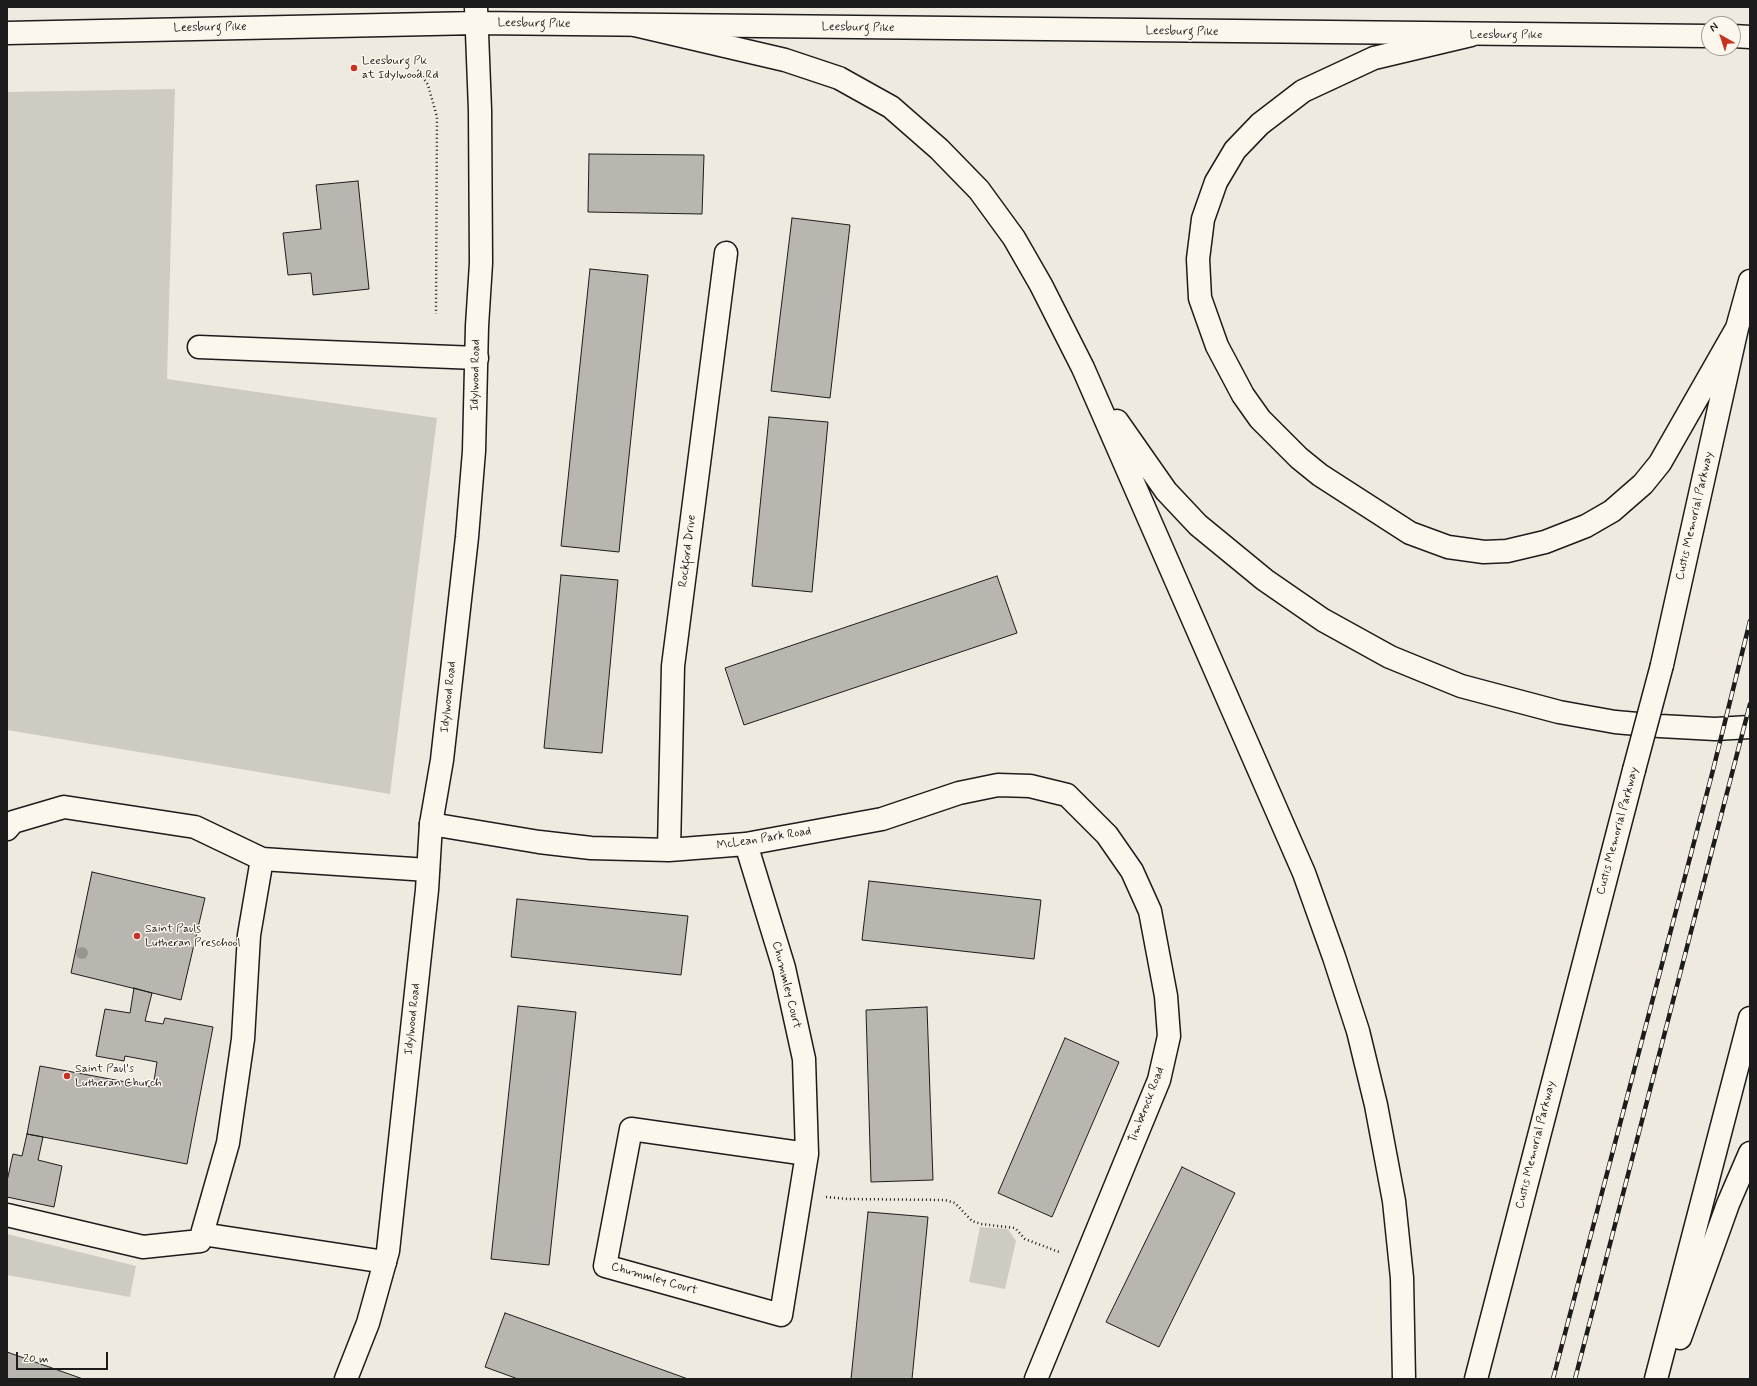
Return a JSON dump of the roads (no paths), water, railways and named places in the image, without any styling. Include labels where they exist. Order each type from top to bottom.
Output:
[{"type":"main road","name":"Leesburg Pike","points":[[7,33],[476,15],[635,25],[1471,35],[1701,36]]},
{"type":"main road","name":"Idylwood Road","points":[[346,1379],[368,1323],[388,1251],[428,870],[431,824],[442,760],[467,537],[474,451],[477,326],[481,263],[476,15]]},
{"type":"main road","points":[[635,25],[785,60],[839,78],[891,108],[939,149],[979,190],[1014,238],[1041,285],[1083,368],[1304,872],[1334,957],[1356,1024],[1376,1105],[1394,1201],[1402,1278],[1404,1379]]},
{"type":"main road","points":[[1471,35],[1374,58],[1303,91],[1260,124],[1236,150],[1216,182],[1203,219],[1198,259],[1200,298],[1217,346],[1243,395],[1260,419],[1299,458],[1320,475],[1410,534],[1448,547],[1484,552],[1507,551],[1545,542],[1586,526],[1612,511],[1643,484],[1660,464],[1737,328]]},
{"type":"main road","name":"Rockford Drive","points":[[669,850],[673,666],[726,252]]},
{"type":"main road","name":"Custis Memorial Parkway","points":[[1476,1379],[1662,665],[1737,328],[1750,281]]},
{"type":"main road","points":[[199,347],[477,358]]},
{"type":"main road","points":[[1083,368],[1166,491],[1198,525],[1265,580],[1323,620],[1426,673],[1461,686],[1559,712],[1615,722],[1660,726],[1715,730],[1750,728]]},
{"type":"main road","name":"McLean Park Road","points":[[431,824],[539,842],[583,847],[669,850],[746,844],[882,819],[958,793],[998,785],[1030,786],[1067,795]]},
{"type":"main road","name":"Timberock Road","points":[[1036,1379],[1159,1080],[1169,1036],[1166,996],[1150,911],[1132,871],[1107,835],[1067,795]]},
{"type":"main road","points":[[7,829],[12,822],[64,807],[195,828],[262,859],[428,870]]},
{"type":"main road","name":"Chummley Court","points":[[746,844],[784,968],[804,1059],[807,1154],[781,1315],[605,1266],[631,1129],[807,1154]]},
{"type":"main road","points":[[7,1215],[143,1247],[200,1241],[228,1143],[243,1039],[249,935],[262,859]]},
{"type":"main road","points":[[1656,1379],[1750,1018]]},
{"type":"main road","points":[[1665,1379],[1726,1210],[1750,1153]]},
{"type":"main road","points":[[202,1234],[385,1262]]},
{"type":"railway","points":[[1553,1379],[1713,770],[1750,621]]},
{"type":"railway","points":[[1575,1379],[1750,704]]},
{"type":"place","name":"Leesburg Pk at Idylwood Rd","points":[[354,68]]},
{"type":"place","name":"Saint Pauls Lutheran Preschool","points":[[137,936]]},
{"type":"place","name":"Saint Paul's Lutheran Church","points":[[67,1076]]}]
